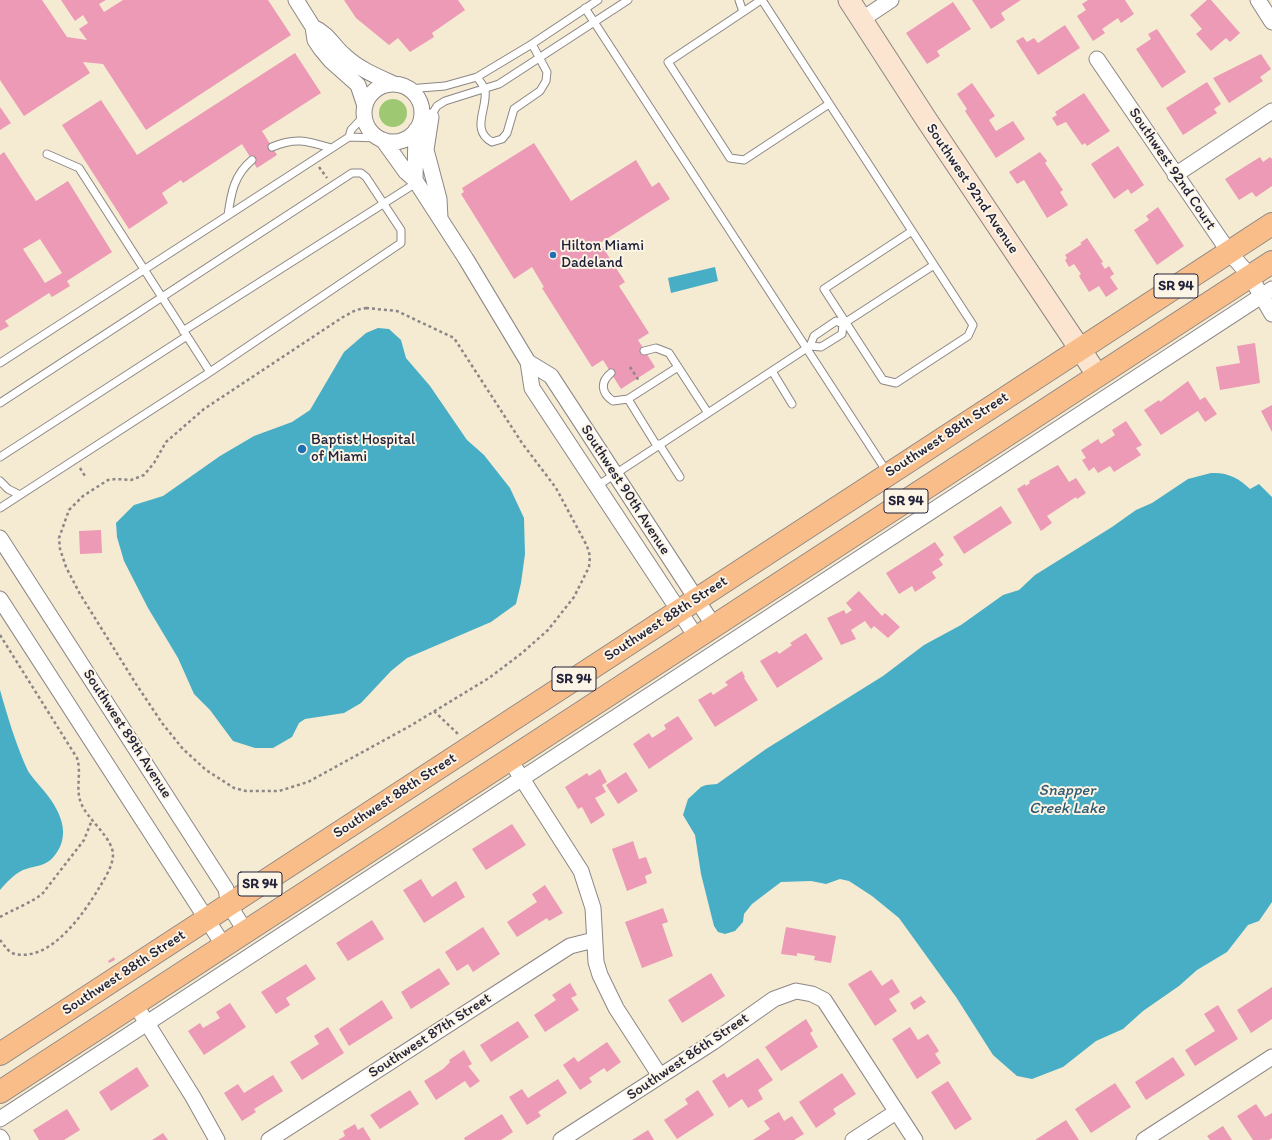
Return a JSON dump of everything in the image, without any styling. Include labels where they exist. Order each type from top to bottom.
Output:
[{"type":"main road","name":"Southwest 88th Street","points":[[0,1054],[207,920],[465,742],[679,611],[1272,224]]},
{"type":"main road","name":"SR 94","points":[[0,1092],[1272,262]]},
{"type":"main road","points":[[465,742],[497,752],[510,760]]},
{"type":"street","points":[[296,0],[313,27],[315,40],[321,49],[331,61],[358,85],[365,111],[366,124],[371,132],[381,139],[398,141],[405,139],[417,128],[421,120],[421,106],[414,93],[408,88],[370,74],[332,44],[326,33],[313,27]]},
{"type":"street","name":"Southwest 92nd Avenue","points":[[849,0],[926,120],[1098,376]]},
{"type":"street","points":[[861,20],[891,0]]},
{"type":"street","points":[[1258,0],[1272,22]]},
{"type":"street","name":"Southwest 92nd Court","points":[[1097,59],[1229,252],[1250,276],[1267,292],[1272,314]]},
{"type":"street","points":[[365,111],[369,97],[375,90],[394,84]]},
{"type":"street","points":[[1175,174],[1272,111]]},
{"type":"street","name":"Southwest 90th Avenue","points":[[431,117],[426,150],[439,200],[440,219]]},
{"type":"street","points":[[416,181],[417,128]]},
{"type":"street","name":"Southwest 90th Avenue","points":[[381,139],[406,172],[416,181],[466,259],[528,362],[532,388],[679,611],[706,632]]},
{"type":"street","points":[[0,1119],[1267,292]]},
{"type":"street","name":"Southwest 90th Avenue","points":[[528,362],[552,376],[697,599],[706,632]]},
{"type":"street","name":"Southwest 89th Avenue","points":[[0,538],[226,889],[229,905],[246,932]]},
{"type":"street","points":[[0,599],[224,946]]},
{"type":"street","points":[[510,760],[581,870],[593,908],[594,940],[598,969],[607,992],[616,1008],[660,1076]]},
{"type":"street","name":"Southwest 87th Street","points":[[269,1140],[570,946],[594,940]]},
{"type":"street","name":"Southwest 86th Street","points":[[561,1140],[781,996],[796,991],[820,997],[829,1006],[896,1112]]},
{"type":"street","points":[[135,1004],[197,1102],[217,1140]]},
{"type":"street","points":[[1144,1140],[1272,1057]]},
{"type":"street","points":[[853,1140],[896,1112],[915,1140]]},
{"type":"lane","points":[[408,88],[446,86],[477,77],[532,44],[598,0]]},
{"type":"lane","points":[[417,128],[431,117],[437,106],[445,101],[485,90],[499,84],[628,0]]},
{"type":"lane","points":[[739,0],[743,12]]},
{"type":"lane","points":[[829,104],[744,160],[730,158],[668,62],[762,0],[829,104],[912,231],[973,325],[968,336],[896,383],[883,380],[824,289],[912,231]]},
{"type":"lane","points":[[585,8],[808,347],[889,474]]},
{"type":"lane","points":[[477,77],[485,90],[481,123],[482,132],[486,139],[492,142],[502,139],[507,133],[514,109],[540,91],[546,81],[547,72],[532,44]]},
{"type":"lane","points":[[349,138],[352,130],[365,111]]},
{"type":"lane","points":[[0,363],[330,148],[349,138],[381,139]]},
{"type":"lane","points":[[272,147],[287,141],[303,140],[330,148]]},
{"type":"lane","points":[[47,154],[79,168],[161,298],[210,372]]},
{"type":"lane","points":[[228,215],[233,184],[242,169],[252,160]]},
{"type":"lane","points":[[0,403],[352,173],[361,173],[366,177],[401,230],[401,243],[210,372],[0,508]]},
{"type":"lane","points":[[0,457],[416,181]]},
{"type":"lane","points":[[808,347],[821,348],[842,334],[845,323],[934,265]]},
{"type":"lane","points":[[597,486],[808,347],[814,336],[836,321],[845,323]]},
{"type":"lane","points":[[644,351],[662,349],[669,353],[708,413]]},
{"type":"lane","points":[[611,372],[603,382],[603,390],[613,401],[628,399],[678,367]]},
{"type":"lane","points":[[772,371],[792,404]]},
{"type":"lane","points":[[628,399],[680,477]]},
{"type":"lane","points":[[0,481],[8,489],[20,495]]},
{"type":"path","points":[[317,166],[328,180]]},
{"type":"path","points":[[377,308],[397,311],[454,338],[522,443],[556,488],[587,546],[590,563],[578,590],[542,636],[499,671],[434,711],[351,759],[301,785],[287,790],[266,793],[234,788],[206,770],[183,749],[174,738],[139,690],[80,594],[66,566],[60,549],[59,538],[69,510],[83,496],[103,482],[116,479],[131,480],[144,475],[154,463],[166,442],[204,409],[286,354],[356,310],[377,308]]},
{"type":"path","points":[[630,368],[640,383]]},
{"type":"path","points":[[0,635],[77,758],[79,773],[77,790],[81,803],[109,842],[113,856],[107,873],[81,916],[63,936],[44,948],[31,954],[23,955],[12,953],[0,940]]},
{"type":"path","points":[[434,711],[465,742]]},
{"type":"path","points":[[0,917],[18,906],[35,899],[43,893],[84,840],[92,820]]},
{"type":"green space","points":[[393,99],[403,103],[407,113],[403,123],[393,127],[383,123],[379,113],[383,103]]},
{"type":"water","points":[[715,267],[718,281],[671,293],[668,278]]},
{"type":"water","points":[[378,328],[389,329],[401,340],[406,358],[430,386],[467,440],[484,455],[510,488],[524,518],[525,554],[521,583],[516,604],[491,622],[407,658],[391,671],[361,703],[344,713],[305,719],[299,723],[292,737],[273,748],[255,748],[233,741],[210,710],[194,694],[178,658],[148,608],[124,561],[117,537],[116,523],[134,505],[163,496],[220,456],[254,436],[292,422],[310,410],[344,352],[366,333]]},
{"type":"water","name":"Snapper Creek Lake","points":[[1211,473],[1232,476],[1250,489],[1259,484],[1272,497],[1272,902],[1259,921],[1248,925],[1227,952],[1197,970],[1179,986],[1143,1011],[1123,1029],[1096,1041],[1063,1067],[1032,1079],[1017,1076],[993,1055],[956,997],[899,918],[872,896],[849,881],[840,879],[826,884],[811,881],[781,882],[752,904],[744,914],[743,922],[735,931],[725,934],[718,932],[714,926],[701,874],[695,835],[683,815],[688,799],[701,787],[717,784],[766,749],[883,676],[924,645],[961,625],[1003,595],[1019,590],[1035,575],[1112,527],[1136,510],[1152,503],[1188,479]]},
{"type":"water","points":[[0,690],[12,731],[29,773],[57,809],[63,827],[63,837],[60,846],[52,859],[44,864],[19,872],[0,890]]},
{"type":"building","points":[[0,0],[42,0],[67,37],[87,40],[79,29],[88,23],[83,15],[75,21],[61,0],[106,0],[99,4],[104,12],[123,0],[268,0],[291,35],[146,130],[103,64],[83,62],[90,73],[24,116],[0,80]]},
{"type":"building","points":[[344,0],[458,0],[465,10],[432,33],[434,37],[410,52],[398,38],[389,45],[356,18]]},
{"type":"building","points":[[972,0],[1021,0],[1001,13],[1005,20],[991,29]]},
{"type":"building","points":[[1088,0],[1125,0],[1134,14],[1121,23],[1118,18],[1102,29],[1105,33],[1093,41],[1077,16],[1086,10],[1082,4]]},
{"type":"building","points":[[1207,0],[1211,0],[1240,33],[1230,42],[1226,38],[1211,51],[1196,34],[1202,29],[1190,15]]},
{"type":"building","points":[[953,2],[971,29],[937,51],[940,56],[927,64],[906,33]]},
{"type":"building","points":[[1065,25],[1080,48],[1038,75],[1016,41],[1023,37],[1027,42],[1034,38],[1038,43]]},
{"type":"building","points":[[1157,29],[1186,72],[1162,88],[1136,49],[1151,39],[1148,34]]},
{"type":"building","points":[[295,53],[321,93],[262,131],[277,155],[257,168],[242,144],[183,183],[181,180],[162,193],[168,203],[129,229],[62,125],[101,100],[137,155]]},
{"type":"building","points":[[1261,54],[1271,69],[1260,77],[1263,81],[1229,103],[1213,78]]},
{"type":"building","points":[[1207,82],[1221,104],[1214,109],[1217,113],[1183,135],[1166,108]]},
{"type":"building","points":[[972,83],[995,116],[989,120],[996,131],[1013,121],[1025,139],[996,158],[965,111],[967,109],[957,94]]},
{"type":"building","points":[[1084,93],[1110,131],[1087,146],[1085,143],[1082,145],[1066,122],[1057,126],[1052,118],[1057,115],[1055,112]]},
{"type":"building","points":[[0,107],[11,123],[0,130]]},
{"type":"building","name":"Hilton Miami Dadeland","points":[[534,143],[571,201],[636,160],[652,187],[659,182],[670,199],[600,243],[625,282],[619,286],[649,333],[638,340],[655,367],[621,389],[603,360],[592,367],[542,288],[544,287],[532,267],[514,279],[461,194],[464,192],[462,188]]},
{"type":"building","points":[[1118,146],[1144,185],[1131,194],[1128,189],[1114,199],[1091,164]]},
{"type":"building","points":[[4,152],[36,201],[68,181],[112,252],[67,281],[70,286],[52,297],[49,293],[5,321],[9,326],[0,331],[0,155]],"holes":[[[40,239],[62,273],[45,283],[23,249]]]},
{"type":"building","points":[[1040,152],[1047,161],[1045,163],[1063,190],[1060,192],[1068,205],[1047,218],[1024,180],[1017,184],[1009,172]]},
{"type":"building","points":[[1260,157],[1263,162],[1270,157],[1272,159],[1272,186],[1256,197],[1252,192],[1239,200],[1225,179]]},
{"type":"building","points":[[1158,207],[1184,246],[1157,265],[1134,230],[1149,220],[1146,216]]},
{"type":"building","points":[[1087,238],[1103,262],[1101,263],[1105,269],[1109,266],[1114,274],[1110,277],[1118,289],[1106,297],[1099,286],[1089,292],[1079,276],[1081,274],[1074,264],[1069,267],[1065,260],[1067,258],[1065,255],[1082,244],[1080,243]]},
{"type":"building","points":[[1255,343],[1260,383],[1220,390],[1216,367],[1240,363],[1237,346]]},
{"type":"building","points":[[1188,381],[1200,400],[1205,397],[1217,414],[1205,422],[1198,411],[1161,435],[1144,410],[1159,400],[1160,402]]},
{"type":"building","points":[[1272,405],[1272,432],[1261,411]]},
{"type":"building","points":[[1126,421],[1142,445],[1136,448],[1141,455],[1114,472],[1110,466],[1098,473],[1094,467],[1089,471],[1082,460],[1086,458],[1081,450],[1098,439],[1101,444],[1115,435],[1112,430]]},
{"type":"building","points":[[1058,465],[1069,482],[1076,478],[1086,493],[1077,499],[1076,497],[1047,516],[1052,523],[1041,531],[1017,489],[1025,484],[1026,486],[1030,483],[1029,481]]},
{"type":"building","points":[[1001,506],[1012,523],[964,554],[953,537]]},
{"type":"building","points":[[101,530],[102,553],[80,554],[79,531]]},
{"type":"building","points":[[935,542],[944,555],[939,559],[943,565],[932,572],[936,578],[915,592],[912,586],[899,594],[886,573]]},
{"type":"building","points":[[859,591],[882,616],[885,613],[900,627],[888,638],[874,626],[871,629],[865,621],[851,630],[856,639],[841,645],[827,618],[844,610],[846,614],[852,610],[846,603]]},
{"type":"building","points":[[806,633],[823,659],[777,688],[760,661],[777,651],[779,654],[792,645],[790,643]]},
{"type":"building","points":[[742,671],[745,677],[744,678],[758,700],[715,727],[698,700],[711,692],[713,695],[728,685],[725,682]]},
{"type":"building","points":[[678,716],[693,739],[649,769],[633,744],[649,733],[652,738],[666,729],[664,725]]},
{"type":"building","points":[[600,769],[607,782],[602,785],[606,792],[595,798],[605,815],[591,824],[582,807],[578,809],[565,787],[587,773],[589,776]]},
{"type":"building","points":[[626,772],[638,791],[618,804],[606,785]]},
{"type":"building","points":[[512,824],[526,845],[486,870],[472,849]]},
{"type":"building","points":[[633,841],[639,859],[646,857],[652,873],[645,876],[647,883],[627,891],[612,849]]},
{"type":"building","points":[[421,879],[432,897],[456,881],[465,897],[424,923],[403,890]]},
{"type":"building","points":[[545,885],[563,913],[549,921],[547,918],[517,937],[507,922],[537,902],[532,894]]},
{"type":"building","points":[[663,908],[668,922],[662,924],[673,956],[642,968],[625,922]]},
{"type":"building","points":[[372,920],[384,939],[348,961],[336,943]]},
{"type":"building","points":[[483,927],[500,954],[473,972],[468,964],[457,971],[445,952]]},
{"type":"building","points":[[786,927],[836,936],[831,963],[814,960],[815,956],[797,953],[797,956],[781,954]]},
{"type":"building","points":[[114,957],[115,960],[109,963],[108,961]]},
{"type":"building","points":[[306,964],[316,979],[286,998],[290,1005],[276,1014],[261,992]]},
{"type":"building","points":[[439,968],[450,984],[411,1009],[401,992]]},
{"type":"building","points":[[871,970],[882,986],[892,979],[900,992],[889,999],[897,1011],[875,1026],[848,984]]},
{"type":"building","points":[[711,973],[725,996],[682,1023],[668,1000]]},
{"type":"building","points":[[570,983],[577,995],[571,998],[579,1010],[545,1032],[534,1015],[556,1000],[552,995]]},
{"type":"building","points":[[1272,987],[1272,1019],[1251,1033],[1237,1010]]},
{"type":"building","points":[[921,996],[926,1002],[914,1010],[910,1003]]},
{"type":"building","points":[[382,1000],[393,1018],[349,1046],[339,1029]]},
{"type":"building","points":[[230,1003],[246,1027],[204,1055],[188,1031],[200,1023],[203,1028],[220,1018],[216,1012]]},
{"type":"building","points":[[1218,1005],[1238,1039],[1195,1066],[1185,1050],[1215,1031],[1204,1014]]},
{"type":"building","points":[[806,1019],[813,1031],[810,1033],[818,1047],[781,1071],[765,1047]]},
{"type":"building","points":[[518,1021],[529,1037],[491,1062],[480,1045]]},
{"type":"building","points":[[328,1027],[344,1053],[302,1080],[290,1062],[319,1044],[314,1036]]},
{"type":"building","points":[[910,1027],[918,1040],[928,1034],[939,1051],[935,1054],[941,1063],[917,1079],[892,1039]]},
{"type":"building","points":[[607,1042],[621,1062],[607,1072],[604,1068],[589,1078],[592,1082],[580,1090],[563,1065],[574,1057],[578,1062]]},
{"type":"building","points":[[464,1050],[472,1064],[468,1066],[480,1081],[470,1088],[465,1081],[436,1100],[424,1081],[443,1069],[450,1062],[449,1060]]},
{"type":"building","points":[[1173,1057],[1185,1075],[1146,1100],[1135,1082]]},
{"type":"building","points":[[758,1058],[773,1080],[758,1090],[763,1099],[748,1108],[742,1099],[729,1108],[712,1081],[724,1073],[727,1078]]},
{"type":"building","points":[[137,1067],[149,1086],[111,1111],[99,1092]]},
{"type":"building","points":[[842,1073],[856,1094],[833,1109],[836,1114],[816,1128],[799,1102]]},
{"type":"building","points":[[273,1075],[283,1091],[254,1109],[256,1112],[242,1121],[224,1093],[238,1084],[244,1093]]},
{"type":"building","points":[[558,1079],[567,1093],[538,1112],[541,1116],[527,1125],[509,1097],[522,1089],[528,1098]]},
{"type":"building","points":[[948,1081],[972,1119],[955,1130],[931,1092]]},
{"type":"building","points":[[1115,1083],[1131,1107],[1091,1133],[1075,1109]]},
{"type":"building","points":[[410,1090],[419,1104],[380,1129],[370,1115]]},
{"type":"building","points":[[698,1090],[714,1115],[677,1139],[664,1120],[688,1104],[685,1099]]},
{"type":"building","points":[[1256,1104],[1265,1117],[1272,1113],[1272,1138],[1269,1140],[1253,1140],[1237,1116]]},
{"type":"building","points":[[67,1109],[80,1130],[64,1140],[39,1140],[33,1130]]},
{"type":"building","points":[[779,1112],[784,1121],[792,1116],[804,1134],[794,1140],[753,1140],[770,1129],[764,1121]]},
{"type":"building","points":[[502,1114],[513,1132],[501,1140],[465,1140],[464,1138]]},
{"type":"building","points":[[1066,1120],[1079,1140],[1035,1140]]},
{"type":"building","points":[[355,1124],[358,1130],[363,1127],[371,1140],[338,1140],[345,1136],[343,1131]]},
{"type":"building","points":[[1223,1126],[1232,1140],[1210,1140],[1207,1136]]},
{"type":"building","points":[[648,1130],[654,1140],[632,1140]]},
{"type":"building","points":[[163,1133],[168,1140],[152,1140]]},
{"type":"place","name":"Hilton Miami Dadeland","points":[[553,255]]},
{"type":"place","name":"Baptist Hospital of Miami","points":[[302,449]]}]
